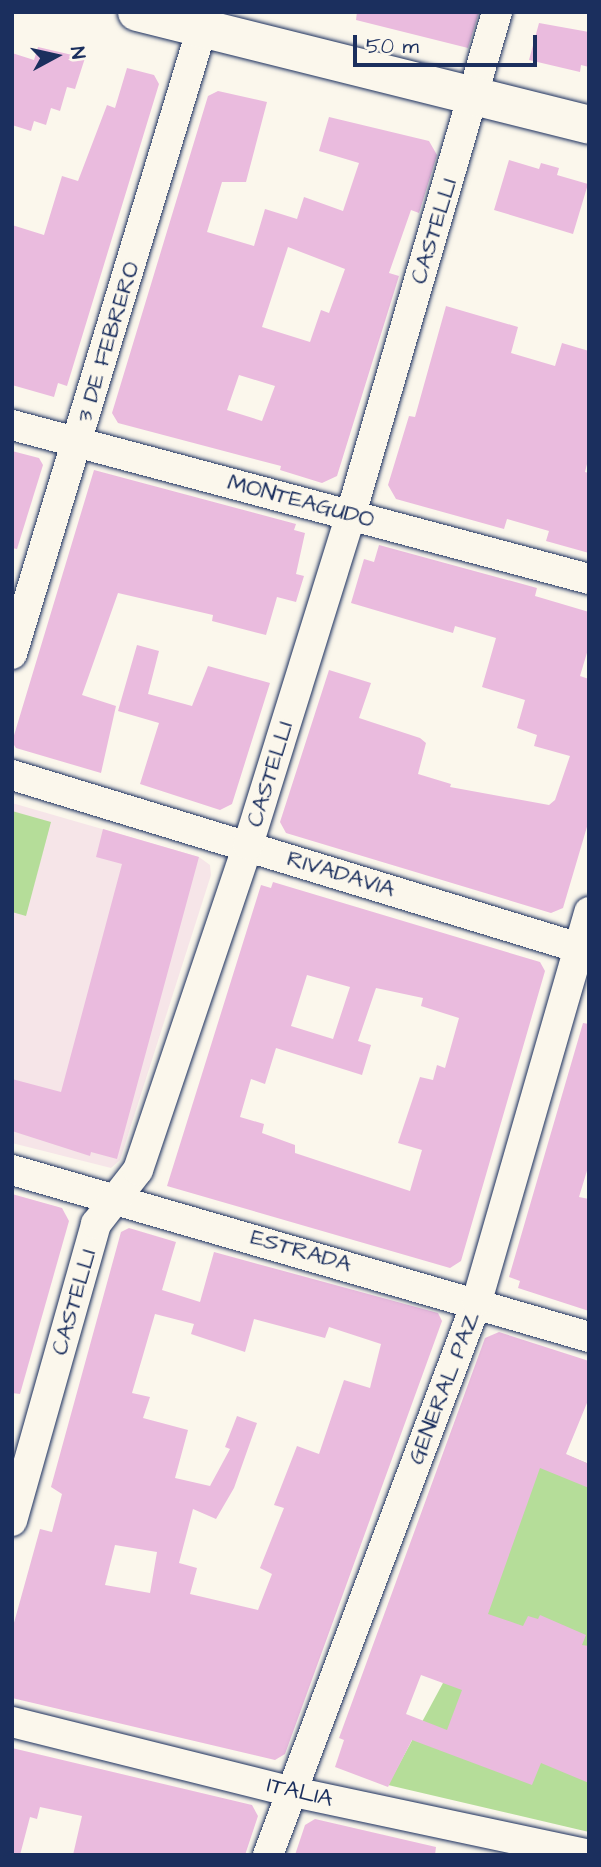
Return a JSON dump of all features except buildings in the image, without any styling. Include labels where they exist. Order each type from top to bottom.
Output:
[{"type":"main road","points":[[148,14],[589,125]]},
{"type":"street","name":"CASTELLI","points":[[12,1521],[96,1224],[138,1170],[248,845],[351,514],[497,12]]},
{"type":"street","name":"3 DE FEBRERO","points":[[12,654],[202,28]]},
{"type":"street","name":"MONTEAGUDO","points":[[12,425],[589,579]]},
{"type":"street","name":"RIVADAVIA","points":[[12,775],[248,845],[583,950]]},
{"type":"street","name":"GENERAL PAZ","points":[[268,1855],[289,1791],[477,1301],[583,950],[589,912]]},
{"type":"street","name":"ESTRADA","points":[[12,1170],[477,1301],[589,1337]]},
{"type":"street","name":"ITALIA","points":[[12,1722],[289,1791],[589,1855]]},
{"type":"shaded area","points":[[12,803],[199,857],[210,865],[211,875],[120,1160],[111,1168],[12,1143]]},
{"type":"green space","points":[[12,811],[51,822],[26,916],[12,912]]},
{"type":"green space","points":[[547,1447],[589,1464],[589,1832],[388,1785],[464,1644]]}]
